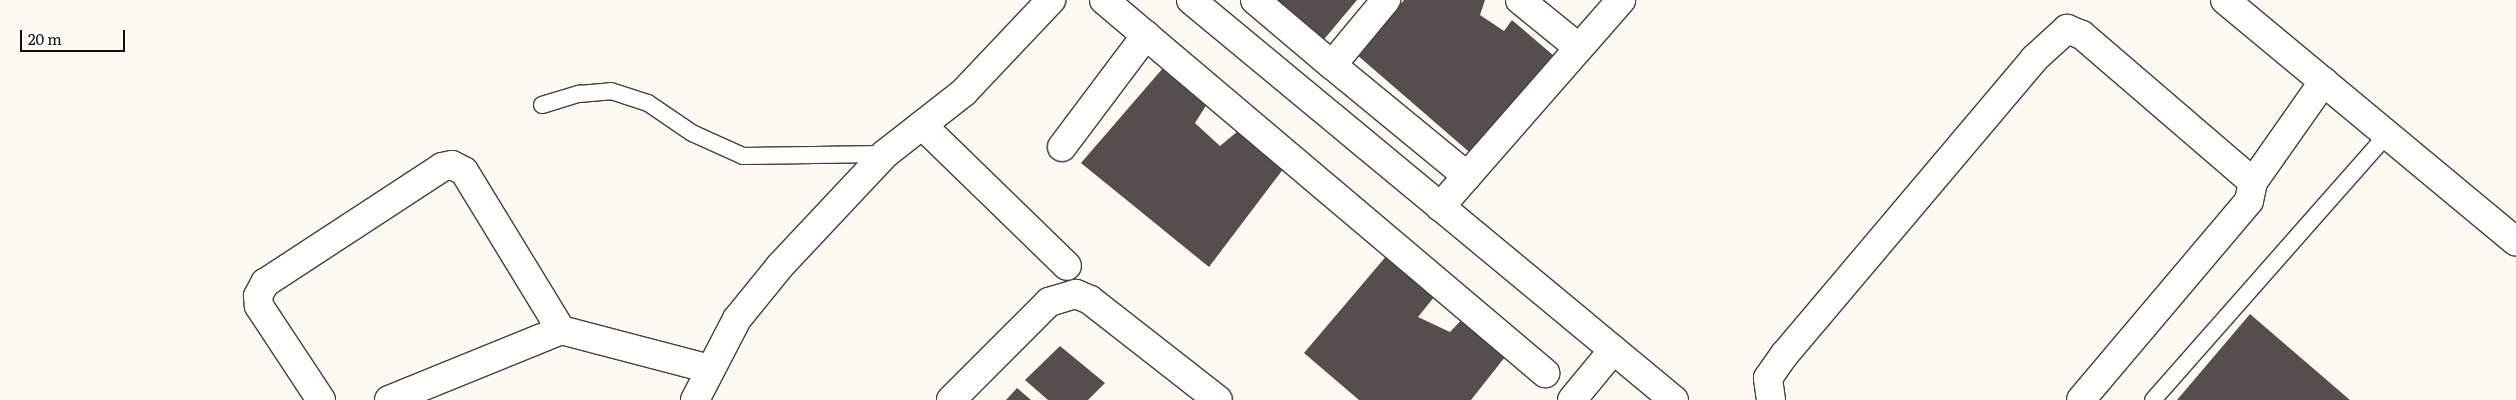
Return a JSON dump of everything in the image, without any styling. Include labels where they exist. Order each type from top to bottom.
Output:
[{"type":"street","points":[[695,400],[737,319],[780,266],[885,154],[964,92],[1051,0]]},
{"type":"street","points":[[1104,0],[1545,373]]},
{"type":"street","points":[[1191,0],[1674,400]]},
{"type":"street","points":[[1255,0],[1467,176]]},
{"type":"street","points":[[1332,65],[1386,0]]},
{"type":"street","points":[[1520,0],[1579,48]]},
{"type":"street","points":[[1440,207],[1621,0]]},
{"type":"street","points":[[2225,0],[2388,133],[2516,242]]},
{"type":"street","points":[[1771,400],[1768,378],[1785,354],[2034,58],[2067,29],[2082,35],[2254,182]]},
{"type":"street","points":[[1062,147],[1146,35]]},
{"type":"street","points":[[2081,400],[2249,201],[2254,182],[2324,81]]},
{"type":"street","points":[[922,125],[1066,266]]},
{"type":"street","points":[[321,400],[259,306],[258,296],[265,284],[442,167],[452,165],[464,172],[561,330]]},
{"type":"street","points":[[951,400],[1050,302],[1076,294],[1090,300],[1218,400]]},
{"type":"street","points":[[388,400],[561,330],[710,369]]},
{"type":"street","points":[[1572,400],[1613,350]]},
{"type":"lane","points":[[542,105],[580,94],[611,91],[648,102],[692,133],[743,156],[885,154]]},
{"type":"lane","points":[[2153,400],[2388,133]]},
{"type":"building","points":[[1265,0],[1357,0],[1321,43]]},
{"type":"building","points":[[1404,0],[1485,0],[1480,15],[1504,31],[1512,20],[1554,56],[1475,157],[1356,54]]},
{"type":"building","points":[[1163,68],[1207,104],[1195,123],[1220,146],[1238,131],[1284,168],[1209,267],[1081,163]]},
{"type":"building","points":[[1388,254],[1435,296],[1418,317],[1450,332],[1465,316],[1505,357],[1471,400],[1359,400],[1304,353]]},
{"type":"building","points":[[2250,314],[2350,400],[2177,400]]},
{"type":"building","points":[[1060,346],[1105,383],[1088,400],[1048,400],[1025,380]]},
{"type":"building","points":[[1017,388],[1031,400],[1006,400]]}]
